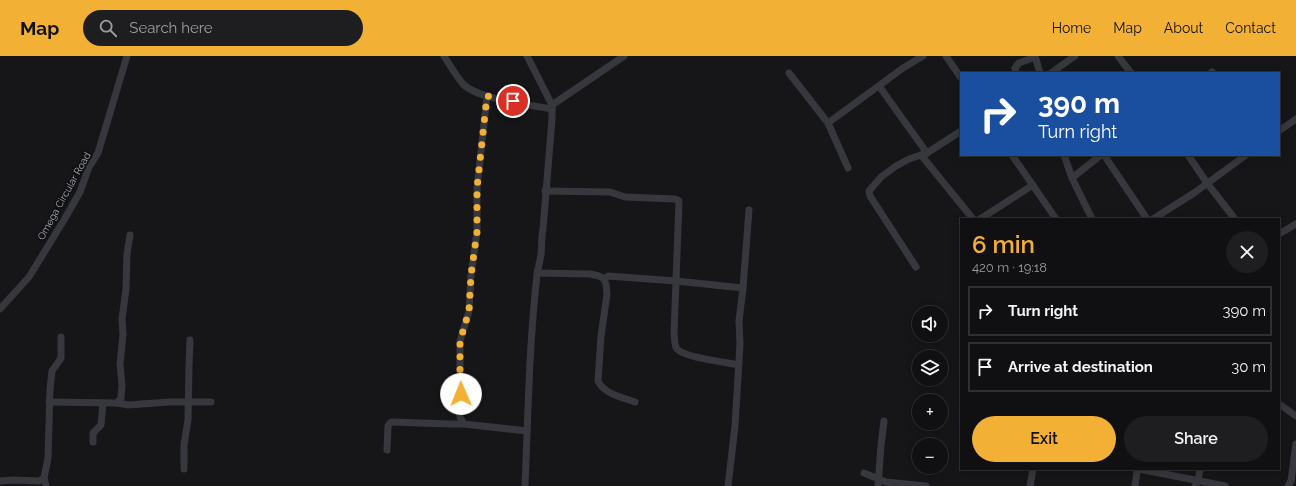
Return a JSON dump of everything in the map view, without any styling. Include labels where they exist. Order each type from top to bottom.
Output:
[{"type":"street","name":"Omega Circular Road","points":[[0,309],[28,277],[80,192],[89,167],[98,153],[127,56]]},
{"type":"street","points":[[444,56],[464,85],[487,96],[552,107],[624,56]]},
{"type":"street","points":[[525,486],[526,431],[534,302],[541,252],[552,107],[527,56]]},
{"type":"street","points":[[828,123],[903,68],[923,56]]},
{"type":"street","points":[[946,56],[960,77]]},
{"type":"street","points":[[1052,72],[1075,56]]},
{"type":"street","points":[[1118,56],[1130,72]]},
{"type":"street","points":[[1016,72],[1015,68],[1018,63],[1035,57],[1040,72]]},
{"type":"street","points":[[789,72],[828,123],[848,168]]},
{"type":"street","points":[[879,86],[924,154],[972,218]]},
{"type":"street","points":[[464,424],[459,413],[463,382],[460,372],[460,341],[469,311],[471,275],[477,232],[477,188],[487,96]]},
{"type":"street","points":[[1280,130],[1296,119]]},
{"type":"street","points":[[916,267],[870,196],[869,191],[881,177],[896,166],[909,159],[924,154],[960,132]]},
{"type":"street","points":[[1013,156],[1055,218]]},
{"type":"street","points":[[1064,156],[1072,178],[1092,218]]},
{"type":"street","points":[[1072,178],[1102,156]]},
{"type":"street","points":[[1104,156],[1146,218]]},
{"type":"street","points":[[1189,156],[1207,183],[1234,218]]},
{"type":"street","points":[[1154,218],[1245,156]]},
{"type":"street","points":[[982,218],[1033,185]]},
{"type":"street","points":[[545,191],[610,192],[624,197],[675,199],[679,201],[674,334],[675,346],[678,351],[689,356],[739,365]]},
{"type":"street","points":[[728,486],[735,426],[740,344],[739,321],[749,210]]},
{"type":"street","points":[[1280,233],[1296,224]]},
{"type":"street","points":[[118,403],[121,398],[122,385],[120,364],[123,334],[122,319],[130,235]]},
{"type":"street","points":[[537,273],[590,274],[604,279],[607,294],[601,336],[598,381],[601,388],[606,391],[635,402]]},
{"type":"street","points":[[604,279],[608,276],[743,288]]},
{"type":"street","points":[[46,486],[44,478],[48,458],[49,402],[52,371],[60,358],[61,338]]},
{"type":"street","points":[[184,469],[184,445],[188,420],[190,340]]},
{"type":"street","points":[[49,402],[118,403],[128,405],[169,402],[211,402]]},
{"type":"street","points":[[93,442],[93,433],[101,425],[103,403]]},
{"type":"street","points":[[1280,405],[1296,416]]},
{"type":"street","points":[[879,483],[880,445],[884,421]]},
{"type":"street","points":[[387,450],[388,426],[392,422],[464,424],[526,431]]},
{"type":"street","points":[[1288,486],[1291,481],[1296,444]]},
{"type":"street","points":[[1030,486],[1033,470]]},
{"type":"street","points":[[1135,486],[1137,472],[1139,470],[1197,484],[1225,486]]},
{"type":"street","points":[[1197,484],[1200,470]]},
{"type":"street","points":[[864,473],[879,483],[926,486]]},
{"type":"street","points":[[0,481],[13,483],[38,481],[44,478]]},
{"type":"route","points":[[461,394],[463,382],[460,372],[460,341],[469,311],[471,275],[477,232],[477,188],[487,96],[513,101]]}]
